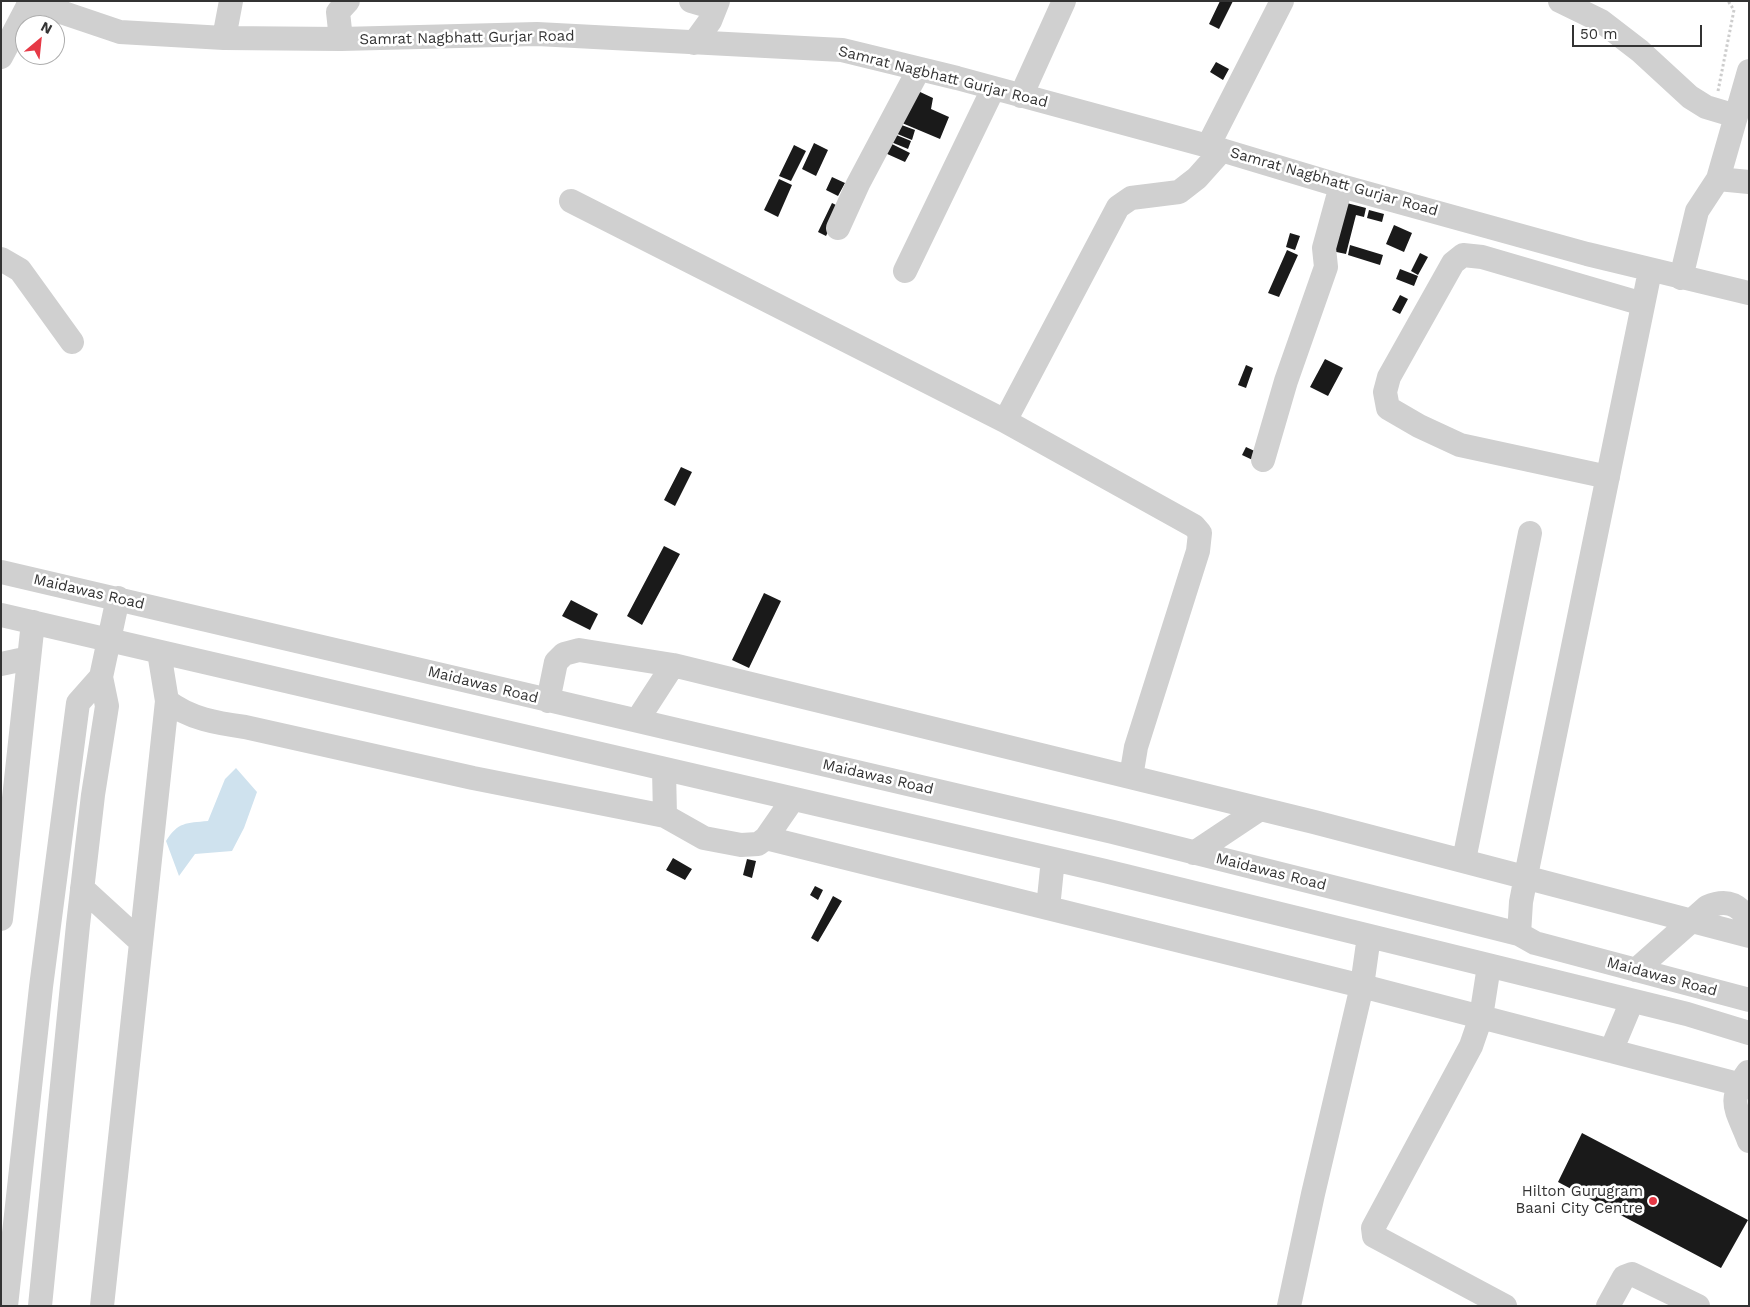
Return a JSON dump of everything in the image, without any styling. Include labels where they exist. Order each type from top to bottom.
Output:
[{"type":"street","points":[[224,38],[231,1]]},
{"type":"street","points":[[690,1],[717,5],[710,21],[694,43]]},
{"type":"street","points":[[1021,96],[1064,1]]},
{"type":"street","points":[[1005,420],[1118,207],[1132,198],[1178,192],[1197,178],[1215,148],[1282,1]]},
{"type":"street","points":[[1560,1],[1601,21],[1647,57],[1690,97],[1706,107],[1728,113]]},
{"type":"street","points":[[1,58],[29,2]]},
{"type":"street","name":"Samrat Nagbhatt Gurjar Road","points":[[29,2],[120,32],[224,38],[341,39],[537,34],[842,50],[1215,148],[1341,186],[1650,271],[1749,294]]},
{"type":"street","points":[[340,5],[341,39]]},
{"type":"street","points":[[838,228],[858,184],[919,69]]},
{"type":"street","points":[[1681,278],[1697,211],[1718,179],[1728,113],[1747,85]]},
{"type":"street","points":[[905,271],[961,160],[993,89]]},
{"type":"street","points":[[1718,179],[1749,182]]},
{"type":"street","points":[[1263,460],[1286,381],[1326,267],[1324,248],[1341,186]]},
{"type":"street","points":[[571,202],[1005,420],[1194,526],[1200,533],[1198,552],[1136,747],[1131,777]]},
{"type":"street","points":[[1608,478],[1460,445],[1419,426],[1388,408],[1385,392],[1389,377],[1453,263],[1463,255],[1482,257],[1643,304]]},
{"type":"street","points":[[1,260],[20,270],[72,342]]},
{"type":"street","points":[[1520,934],[1526,876],[1650,271]]},
{"type":"street","points":[[1464,860],[1530,533]]},
{"type":"street","name":"Maidawas Road","points":[[1,572],[118,598],[548,701],[638,719],[1194,853],[1520,934],[1535,943],[1749,1000]]},
{"type":"street","points":[[40,1306],[82,888],[93,795],[107,706],[101,677],[118,598]]},
{"type":"street","name":"Maidawas Road","points":[[1,615],[1053,859],[1632,1001],[1749,1033]]},
{"type":"street","points":[[1,919],[33,622]]},
{"type":"street","points":[[548,701],[556,662],[564,654],[579,650],[673,665],[1464,860],[1749,936]]},
{"type":"street","points":[[102,1306],[167,701],[159,652]]},
{"type":"street","points":[[1,664],[29,658]]},
{"type":"street","points":[[638,719],[673,665]]},
{"type":"street","points":[[6,1306],[41,987],[78,703],[101,677]]},
{"type":"street","points":[[167,701],[180,711],[215,723],[246,727],[473,778],[665,816],[704,838],[741,845],[758,844],[766,838],[793,799]]},
{"type":"street","points":[[664,770],[665,816]]},
{"type":"street","points":[[1194,853],[1260,809]]},
{"type":"street","points":[[766,838],[1362,986],[1611,1051],[1745,1081],[1734,1099],[1749,1141]]},
{"type":"street","points":[[1048,908],[1053,859]]},
{"type":"street","points":[[82,888],[141,942]]},
{"type":"street","points":[[1636,970],[1707,907],[1719,902],[1732,904],[1742,910],[1749,920]]},
{"type":"street","points":[[1289,1306],[1313,1194],[1362,986],[1369,936]]},
{"type":"street","points":[[1489,966],[1481,1017],[1471,1046],[1373,1228],[1374,1236],[1505,1306]]},
{"type":"street","points":[[1611,1051],[1632,1001]]},
{"type":"street","points":[[1608,1306],[1624,1277],[1632,1274],[1698,1306]]},
{"type":"path","points":[[1728,1],[1734,10],[1718,89],[1728,113]]},
{"type":"water","points":[[236,768],[257,792],[244,828],[232,851],[195,854],[179,876],[166,841],[175,830],[183,825],[208,821],[225,779]]},
{"type":"building","points":[[1220,1],[1233,1],[1219,29],[1209,24]]},
{"type":"building","points":[[1216,62],[1229,69],[1223,80],[1210,72]]},
{"type":"building","points":[[918,91],[933,98],[931,109],[949,117],[940,139],[902,123]]},
{"type":"building","points":[[899,124],[915,130],[912,140],[895,133]]},
{"type":"building","points":[[894,134],[911,141],[908,149],[891,142]]},
{"type":"building","points":[[814,143],[828,150],[816,176],[802,169]]},
{"type":"building","points":[[890,143],[910,153],[905,162],[885,153]]},
{"type":"building","points":[[794,145],[806,151],[791,181],[779,176]]},
{"type":"building","points":[[832,177],[845,183],[838,196],[826,190]]},
{"type":"building","points":[[779,179],[792,185],[778,217],[764,210]]},
{"type":"building","points":[[1339,201],[1366,208],[1364,217],[1356,215],[1346,254],[1327,250]]},
{"type":"building","points":[[832,203],[840,207],[826,236],[818,232]]},
{"type":"building","points":[[1369,210],[1384,214],[1382,222],[1367,218]]},
{"type":"building","points":[[1394,225],[1412,233],[1404,252],[1386,244]]},
{"type":"building","points":[[1290,233],[1300,236],[1295,250],[1286,247]]},
{"type":"building","points":[[1350,245],[1383,255],[1380,265],[1348,255]]},
{"type":"building","points":[[1287,250],[1298,255],[1279,297],[1268,293]]},
{"type":"building","points":[[1420,253],[1428,257],[1418,275],[1411,271]]},
{"type":"building","points":[[1400,269],[1418,276],[1414,286],[1396,279]]},
{"type":"building","points":[[1400,295],[1408,299],[1400,314],[1392,310]]},
{"type":"building","points":[[1325,359],[1343,368],[1328,396],[1310,387]]},
{"type":"building","points":[[1246,365],[1253,368],[1246,388],[1238,385]]},
{"type":"building","points":[[1246,447],[1263,455],[1259,463],[1242,455]]},
{"type":"building","points":[[681,467],[692,472],[675,506],[664,500]]},
{"type":"building","points":[[664,546],[680,554],[642,625],[627,616]]},
{"type":"building","points":[[764,593],[781,601],[749,668],[732,660]]},
{"type":"building","points":[[571,600],[598,614],[590,630],[562,616]]},
{"type":"building","points":[[673,858],[692,869],[685,880],[666,870]]},
{"type":"building","points":[[747,859],[756,861],[752,878],[743,875]]},
{"type":"building","points":[[815,886],[823,890],[818,900],[810,895]]},
{"type":"building","points":[[833,896],[842,901],[818,942],[811,938]]},
{"type":"building","name":"Hilton Gurugram Baani City Centre","points":[[1582,1133],[1748,1220],[1721,1268],[1558,1182]]},
{"type":"place","name":"Hilton Gurugram Baani City Centre","points":[[1653,1201]]}]
